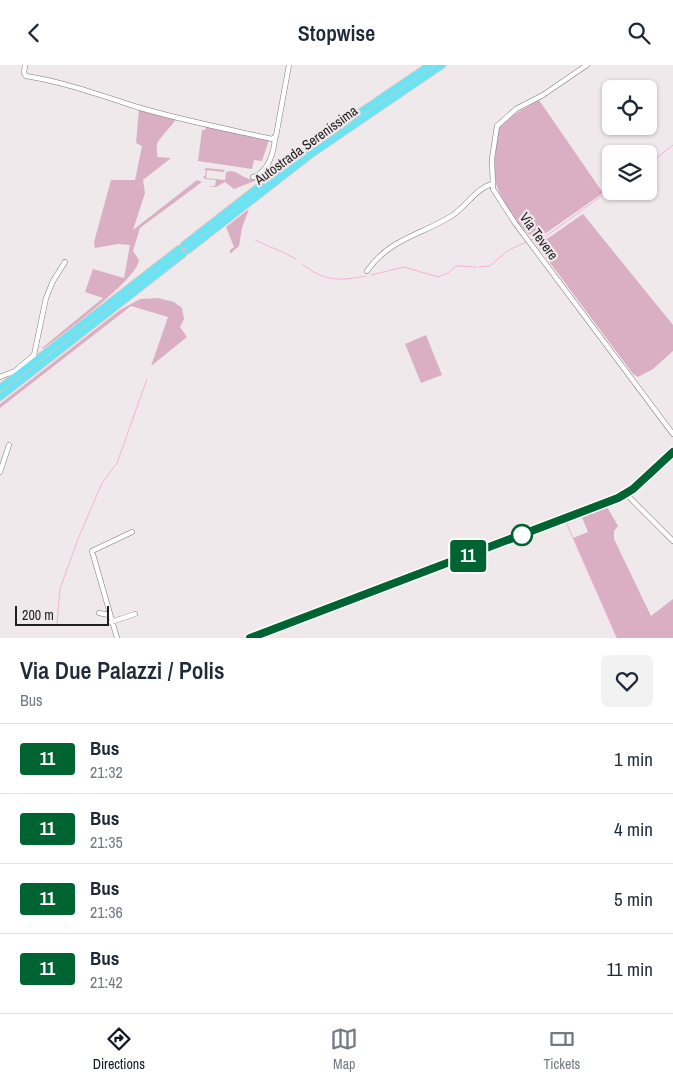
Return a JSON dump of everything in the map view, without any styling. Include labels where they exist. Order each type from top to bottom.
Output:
[{"type":"highway","name":"Autostrada Serenissima","points":[[0,397],[315,143],[430,65]]},
{"type":"highway","name":"Autostrada Serenissima","points":[[0,388],[316,151],[442,65]]},
{"type":"street","points":[[25,65],[24,73],[26,75],[62,82],[139,107],[194,121],[275,138]]},
{"type":"street","points":[[253,177],[259,175],[267,167],[275,138],[289,65]]},
{"type":"street","points":[[368,271],[380,254],[404,239],[455,214],[492,184],[497,126],[516,109],[542,95],[587,65]]},
{"type":"street","name":"Via Tevere","points":[[492,184],[515,223],[673,434]]},
{"type":"street","points":[[0,377],[15,371],[34,355],[46,298],[53,281],[65,262]]},
{"type":"street","points":[[0,472],[9,445]]},
{"type":"street","points":[[250,638],[626,494],[673,452]]},
{"type":"street","points":[[626,494],[673,541]]},
{"type":"street","points":[[117,638],[92,551],[132,532]]},
{"type":"street","points":[[99,613],[109,615]]},
{"type":"street","points":[[111,622],[135,614]]},
{"type":"shaded area","points":[[539,100],[602,192],[602,194],[546,233],[533,237],[528,234],[511,213],[496,183],[495,163],[499,128],[511,116]]},
{"type":"shaded area","points":[[139,109],[176,119],[157,146],[157,157],[171,158],[143,180],[145,193],[133,230],[197,180],[202,182],[140,228],[133,251],[139,260],[135,269],[97,307],[43,349],[103,298],[85,292],[93,269],[124,278],[130,245],[118,244],[95,248],[94,242],[111,180],[135,180],[142,146],[136,143]]},
{"type":"shaded area","points":[[206,126],[269,140],[262,161],[254,160],[252,169],[198,161],[202,130],[205,130]]},
{"type":"shaded area","points":[[207,168],[225,170],[223,172],[207,170],[206,178],[225,180],[226,172],[232,171],[248,179],[260,179],[234,189],[225,182],[216,187],[207,186],[215,186],[216,180],[205,179],[203,176],[205,176],[206,170],[203,170]]},
{"type":"shaded area","points":[[249,209],[242,228],[239,246],[230,254],[230,250],[234,247],[226,227]]},
{"type":"shaded area","points":[[583,214],[673,325],[673,351],[653,369],[638,377],[633,374],[536,244],[550,237]]},
{"type":"shaded area","points":[[158,298],[174,302],[182,308],[184,319],[180,327],[187,337],[151,366],[168,317],[131,306],[0,408],[0,404],[120,310],[140,299]]},
{"type":"shaded area","points":[[426,335],[442,375],[421,383],[405,344]]},
{"type":"shaded area","points":[[606,505],[618,526],[614,531],[614,539],[651,616],[673,599],[673,638],[617,638],[573,538],[588,532],[581,515]]},
{"type":"waterway","points":[[657,158],[673,145]]},
{"type":"waterway","points":[[530,240],[545,237],[602,196]]},
{"type":"waterway","points":[[255,240],[296,259]]},
{"type":"waterway","points":[[479,267],[490,266],[507,251],[526,242]]},
{"type":"waterway","points":[[302,264],[310,270],[332,279],[366,276]]},
{"type":"waterway","points":[[371,275],[404,267],[438,277],[448,273],[456,266],[476,267]]},
{"type":"waterway","points":[[57,624],[60,589],[78,539],[102,483],[117,463],[147,379]]},
{"type":"waterway","points":[[566,522],[617,638]]},
{"type":"bus line","name":"11","points":[[250,638],[618,498],[633,489],[673,452]]}]
